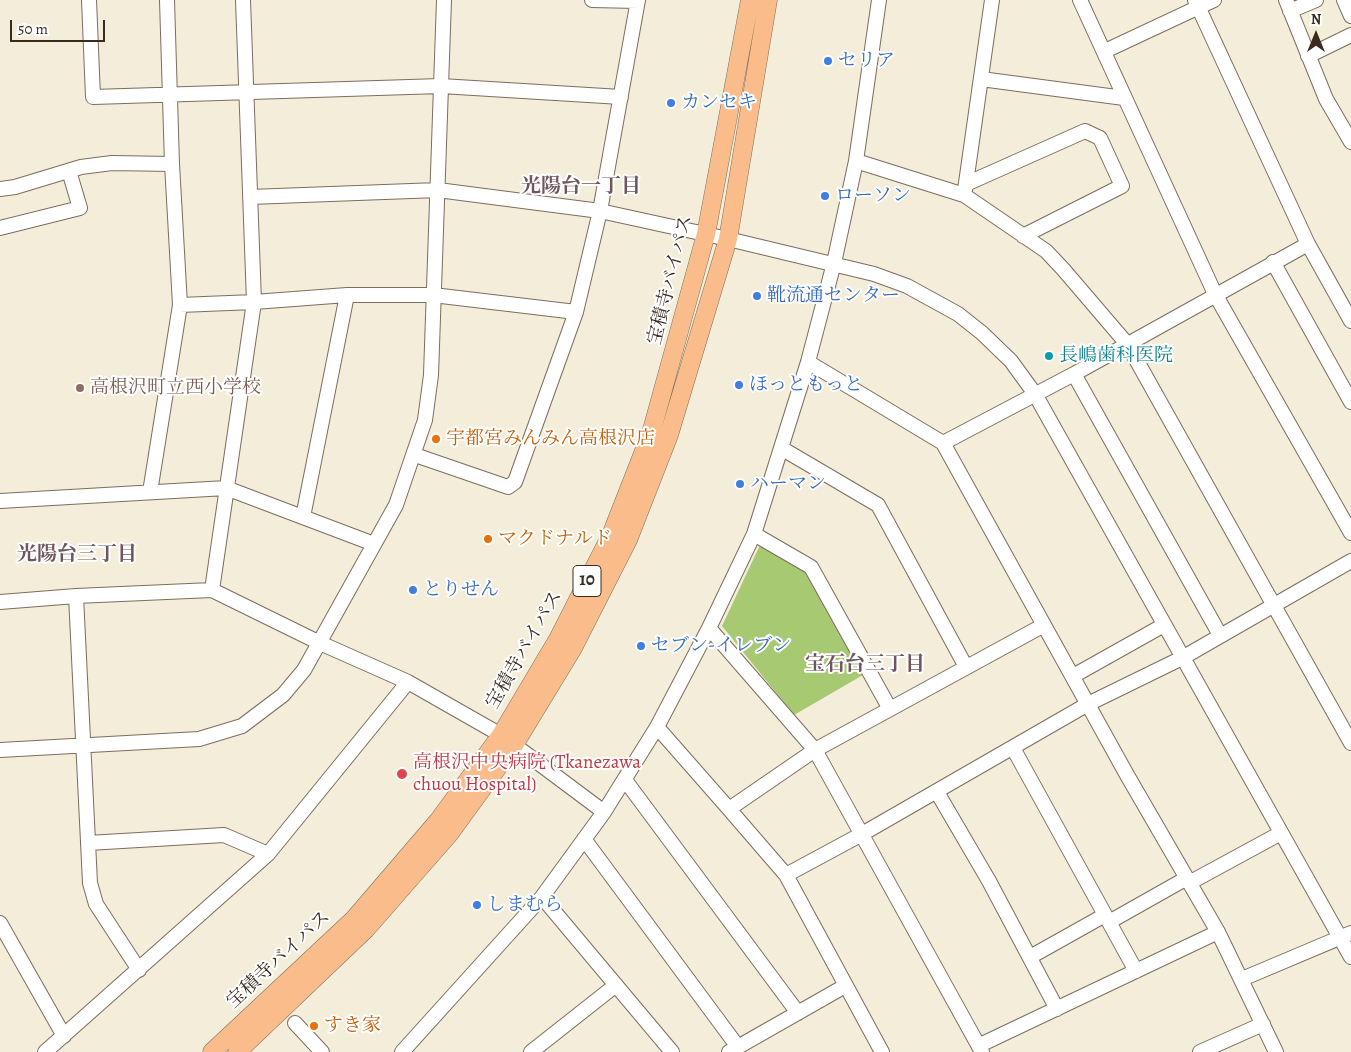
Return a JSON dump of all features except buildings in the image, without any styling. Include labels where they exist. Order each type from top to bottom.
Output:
[{"type":"main road","name":"宝積寺バイパス","points":[[212,1052],[354,919],[508,740],[611,535],[651,432],[706,234],[750,0]]},
{"type":"main road","name":"宝積寺バイパス","points":[[236,1052],[366,929],[450,833],[508,740],[573,648],[628,540],[669,436],[728,238],[768,0]]},
{"type":"street","points":[[89,0],[93,97],[441,86],[621,96]]},
{"type":"street","points":[[150,492],[180,305],[172,164],[167,0]]},
{"type":"street","points":[[212,590],[254,302],[243,0]]},
{"type":"street","points":[[0,750],[199,739],[242,726],[283,695],[304,670],[320,643],[396,505],[415,455],[425,420],[430,375],[444,0]]},
{"type":"street","points":[[415,455],[508,487],[515,482],[576,312],[600,211],[638,0],[592,0]]},
{"type":"street","points":[[402,1052],[542,897],[604,812],[657,727],[709,628],[754,534],[808,362],[834,263],[856,161],[879,0]]},
{"type":"street","points":[[965,189],[992,0]]},
{"type":"street","points":[[1080,0],[1215,294],[1351,533]]},
{"type":"street","points":[[1105,51],[1196,4],[1214,0]]},
{"type":"street","points":[[1316,0],[1288,6],[1326,99],[1351,142]]},
{"type":"street","points":[[1344,0],[1351,16]]},
{"type":"street","points":[[1196,4],[1308,244],[1351,321]]},
{"type":"street","points":[[1308,56],[1351,35]]},
{"type":"street","points":[[981,79],[1124,98]]},
{"type":"street","points":[[965,189],[1085,132],[1100,138],[1122,186],[1024,236]]},
{"type":"street","points":[[856,161],[965,189],[1046,251],[1128,345],[1351,743]]},
{"type":"street","points":[[0,189],[69,171],[112,163],[172,164]]},
{"type":"street","points":[[0,228],[80,208],[69,171]]},
{"type":"street","points":[[250,197],[438,190],[600,211],[834,263],[907,286],[958,314],[1012,361],[1035,394],[1281,833],[1346,935],[1351,957]]},
{"type":"street","points":[[943,443],[1128,345],[1215,294],[1308,244]]},
{"type":"street","points":[[1273,262],[1351,402]]},
{"type":"street","points":[[180,305],[346,295],[433,295],[576,312]]},
{"type":"street","points":[[303,517],[346,295]]},
{"type":"street","points":[[808,362],[943,443],[1088,704],[1218,932],[1276,1052]]},
{"type":"street","points":[[1074,374],[1220,635]]},
{"type":"street","points":[[782,448],[878,504],[966,667]]},
{"type":"street","points":[[0,501],[226,488],[374,544]]},
{"type":"street","points":[[754,534],[811,567],[890,709]]},
{"type":"street","points":[[786,875],[937,792],[1088,704],[1182,658],[1351,561]]},
{"type":"street","points":[[0,602],[76,596],[212,590],[320,643],[408,682],[508,740],[604,812]]},
{"type":"street","points":[[76,596],[90,883],[96,904],[139,970]]},
{"type":"street","points":[[729,809],[815,750],[1044,625]]},
{"type":"street","points":[[1073,676],[1164,625]]},
{"type":"street","points":[[709,628],[815,750],[981,1049],[1057,1009],[1218,932]]},
{"type":"street","points":[[45,1052],[268,854],[408,682]]},
{"type":"street","points":[[657,727],[786,875],[882,1052]]},
{"type":"street","points":[[1013,748],[1136,971]]},
{"type":"street","points":[[625,780],[798,1013]]},
{"type":"street","points":[[937,792],[1030,957],[1057,1009]]},
{"type":"street","points":[[1030,957],[1107,918],[1188,881],[1281,833]]},
{"type":"street","points":[[88,843],[224,835],[268,854]]},
{"type":"street","points":[[584,839],[733,1049],[845,986]]},
{"type":"street","points":[[542,897],[672,1052]]},
{"type":"street","points":[[0,923],[64,1036]]},
{"type":"street","points":[[1242,979],[1346,935]]},
{"type":"street","points":[[531,1052],[616,985]]},
{"type":"street","points":[[295,1023],[322,1052]]},
{"type":"street","points":[[1200,1052],[1263,1024]]},
{"type":"green space","points":[[760,545],[808,571],[863,675],[794,715],[722,626]]},
{"type":"place","name":"セリア","points":[[828,61]]},
{"type":"place","name":"カンセキ","points":[[671,103]]},
{"type":"place","name":"ローソン","points":[[825,196]]},
{"type":"place","name":"靴流通センター","points":[[757,296]]},
{"type":"place","name":"長嶋歯科医院","points":[[1049,356]]},
{"type":"place","name":"ほっともっと","points":[[739,385]]},
{"type":"place","name":"高根沢町立西小学校","points":[[80,388]]},
{"type":"place","name":"宇都宮みんみん高根沢店","points":[[436,439]]},
{"type":"place","name":"ハーマン","points":[[740,484]]},
{"type":"place","name":"マクドナルド","points":[[488,539]]},
{"type":"place","name":"とりせん","points":[[413,590]]},
{"type":"place","name":"セブン-イレブン","points":[[641,646]]},
{"type":"place","name":"高根沢中央病院 (Tkanezawa chuou Hospital)","points":[[402,774]]},
{"type":"place","name":"しまむら","points":[[477,905]]},
{"type":"place","name":"すき家","points":[[314,1026]]},
{"type":"district","name":"光陽台一丁目","points":[[581,187]]},
{"type":"district","name":"光陽台三丁目","points":[[77,555]]},
{"type":"district","name":"宝石台三丁目","points":[[865,665]]}]
